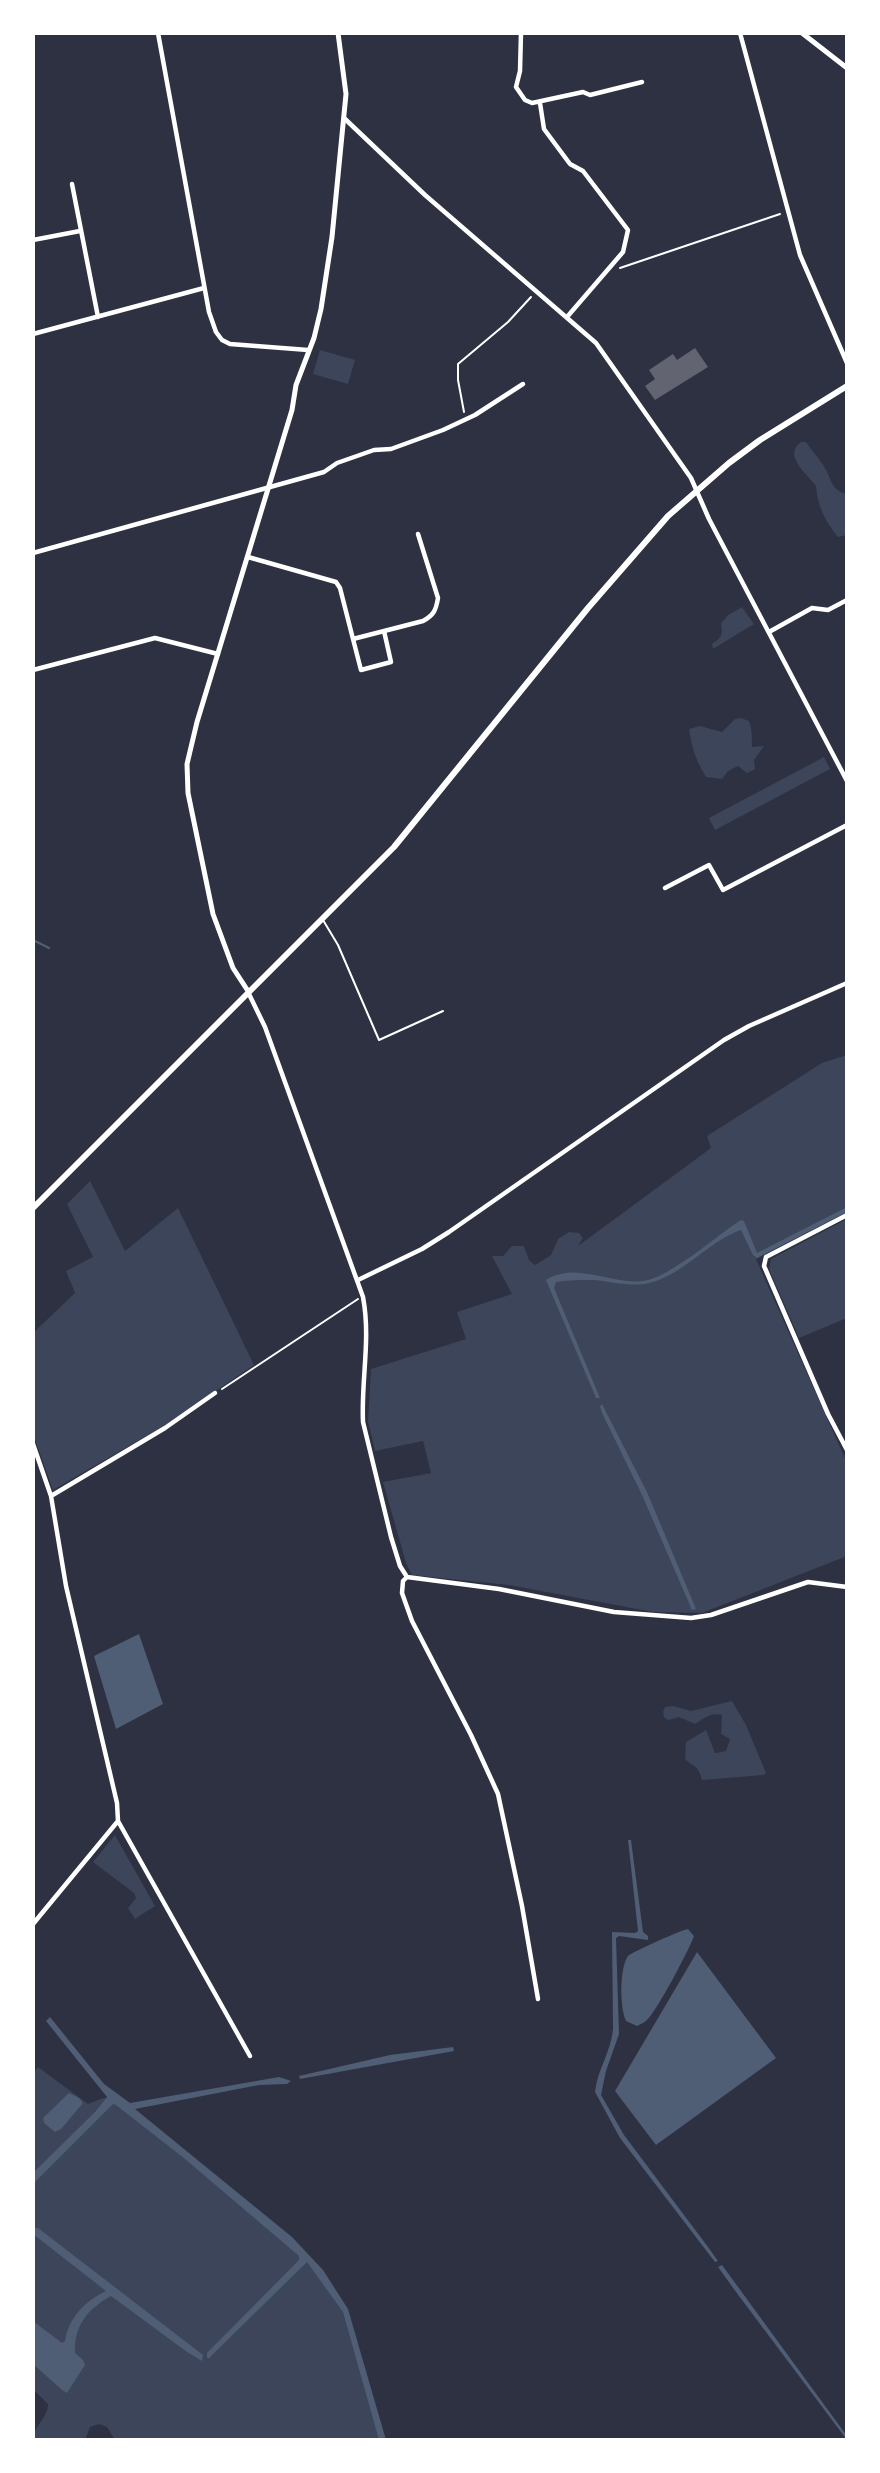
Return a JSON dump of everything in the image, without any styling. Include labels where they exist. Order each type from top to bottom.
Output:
[{"type":"main road","points":[[33,1208],[394,847],[632,555],[696,491],[729,463],[760,440],[847,386]]},
{"type":"street","points":[[159,33],[212,322],[222,340],[230,345],[308,350]]},
{"type":"street","points":[[338,33],[345,73],[344,118],[325,290],[314,338],[296,385],[294,403],[192,739],[187,764],[188,793],[213,914],[233,968],[265,1027],[363,1297],[367,1341],[363,1422],[391,1537],[400,1566],[407,1577]]},
{"type":"street","points":[[521,33],[520,71],[516,87],[525,100],[540,103],[583,92],[590,95],[642,82]]},
{"type":"street","points":[[740,33],[800,255],[847,363]]},
{"type":"street","points":[[802,33],[847,68]]},
{"type":"street","points":[[540,103],[544,129],[570,164],[583,171],[628,230],[623,252],[567,317]]},
{"type":"street","points":[[344,118],[425,195],[596,343],[691,478],[847,781]]},
{"type":"street","points":[[72,184],[98,317]]},
{"type":"street","points":[[33,240],[80,231]]},
{"type":"street","points":[[33,334],[204,288]]},
{"type":"street","points":[[33,553],[324,472],[337,463],[374,450],[391,449],[467,419],[523,383]]},
{"type":"street","points":[[353,639],[424,621],[432,616],[437,608],[438,598],[418,534]]},
{"type":"street","points":[[248,557],[336,582],[340,588],[361,670],[391,662],[384,631]]},
{"type":"street","points":[[769,632],[812,608],[828,610],[847,600]]},
{"type":"street","points":[[33,670],[155,638],[218,654]]},
{"type":"street","points":[[665,888],[709,865],[723,890],[847,825]]},
{"type":"street","points":[[358,1280],[422,1249],[449,1232],[724,1040],[847,983]]},
{"type":"street","points":[[847,1215],[766,1256],[764,1266],[828,1414],[847,1450]]},
{"type":"street","points":[[51,1496],[165,1428],[215,1394]]},
{"type":"street","points":[[33,1444],[51,1496],[66,1586],[117,1803],[118,1821],[250,2056]]},
{"type":"street","points":[[407,1577],[499,1589],[614,1612],[691,1618],[711,1615],[808,1582],[847,1587]]},
{"type":"street","points":[[407,1577],[403,1581],[402,1593],[412,1621],[498,1794],[522,1906],[538,1999]]},
{"type":"street","points":[[33,1924],[118,1821]]},
{"type":"lane","points":[[322,919],[338,945],[379,1040],[443,1011]]},
{"type":"path","points":[[605,273],[788,212]]},
{"type":"path","points":[[467,419],[461,404],[458,364],[508,322],[536,291]]},
{"type":"path","points":[[215,1394],[363,1297]]},
{"type":"shaded area","points":[[320,350],[355,360],[348,384],[313,374]]},
{"type":"shaded area","points":[[801,442],[806,442],[819,459],[835,488],[847,494],[847,535],[838,537],[830,526],[820,507],[816,486],[795,459],[796,447]]},
{"type":"shaded area","points":[[742,607],[754,624],[713,649],[712,644],[721,635],[721,623],[728,615]]},
{"type":"shaded area","points":[[735,719],[749,721],[752,747],[764,746],[754,760],[755,769],[747,773],[738,766],[728,771],[722,779],[706,777],[694,753],[689,729],[700,726],[722,732]]},
{"type":"shaded area","points":[[824,757],[830,769],[715,830],[709,818]]},
{"type":"shaded area","points":[[847,1055],[847,1211],[756,1259],[847,1463],[847,1556],[702,1613],[653,1612],[509,1585],[412,1575],[406,1563],[383,1482],[431,1473],[423,1441],[375,1451],[368,1421],[371,1369],[466,1339],[457,1312],[512,1294],[492,1256],[503,1256],[512,1246],[524,1246],[529,1260],[535,1265],[551,1255],[558,1239],[569,1232],[579,1233],[583,1238],[578,1246],[711,1148],[707,1136],[822,1063]]},
{"type":"shaded area","points":[[90,1181],[125,1251],[178,1208],[254,1365],[167,1424],[53,1490],[33,1434],[33,1333],[75,1293],[66,1271],[93,1257],[67,1204]]},
{"type":"shaded area","points":[[847,1207],[847,1212],[757,1258],[741,1230],[718,1241],[676,1271],[646,1284],[631,1285],[594,1280],[556,1282],[554,1288],[600,1398],[596,1398],[546,1280],[557,1275],[581,1273],[643,1281],[679,1265],[741,1220],[744,1221],[757,1253]]},
{"type":"shaded area","points":[[847,1219],[847,1318],[799,1338],[769,1269],[771,1259]]},
{"type":"shaded area","points":[[602,1404],[647,1492],[696,1609],[692,1610],[642,1495],[602,1413]]},
{"type":"shaded area","points":[[139,1634],[163,1704],[116,1729],[94,1656]]},
{"type":"shaded area","points":[[732,1701],[746,1725],[766,1773],[702,1780],[697,1769],[685,1759],[686,1742],[706,1730],[715,1753],[726,1751],[730,1739],[721,1734],[722,1715],[711,1715],[695,1724],[679,1717],[668,1720],[663,1712],[665,1707],[673,1706],[691,1711]]},
{"type":"shaded area","points":[[115,1835],[155,1906],[135,1919],[128,1908],[136,1898],[134,1893],[93,1862]]},
{"type":"shaded area","points":[[628,1840],[631,1840],[643,1932],[648,1936],[648,1940],[619,1936],[616,1938],[619,2034],[601,2095],[624,2135],[718,2261],[715,2262],[620,2138],[595,2092],[613,2029],[612,1932],[638,1931]]},
{"type":"shaded area","points":[[688,1929],[694,1936],[652,2014],[637,2026],[626,2021],[621,1988],[628,1956]]},
{"type":"shaded area","points":[[697,1952],[776,2058],[656,2145],[615,2091]]},
{"type":"shaded area","points":[[50,2017],[104,2084],[130,2103],[279,2077],[291,2081],[287,2084],[259,2085],[135,2109],[292,2237],[323,2270],[348,2309],[386,2440],[379,2440],[343,2312],[307,2262],[207,2358],[207,2353],[299,2260],[299,2256],[185,2159],[116,2105],[113,2104],[33,2184],[33,2173],[107,2097],[46,2021]]},
{"type":"shaded area","points":[[453,2047],[454,2051],[300,2079],[299,2076],[390,2055]]},
{"type":"shaded area","points":[[38,2067],[88,2104],[103,2098],[112,2100],[306,2256],[351,2322],[384,2440],[115,2440],[107,2427],[99,2424],[90,2427],[85,2440],[33,2440],[48,2404],[33,2389],[33,2073]]},
{"type":"shaded area","points":[[69,2093],[83,2103],[61,2129],[55,2132],[44,2123],[43,2118]]},
{"type":"shaded area","points":[[35,2228],[203,2355],[202,2361],[111,2296],[89,2312],[80,2326],[75,2353],[85,2365],[67,2393],[62,2390],[33,2364],[33,2321],[62,2343],[79,2311],[106,2291],[33,2234]]},
{"type":"shaded area","points":[[722,2265],[847,2436],[847,2440],[718,2267]]},
{"type":"building","points":[[695,348],[708,367],[655,400],[645,386],[655,379],[649,370],[673,354],[677,360]]},
{"type":"waterway","points":[[33,940],[49,948]]}]
